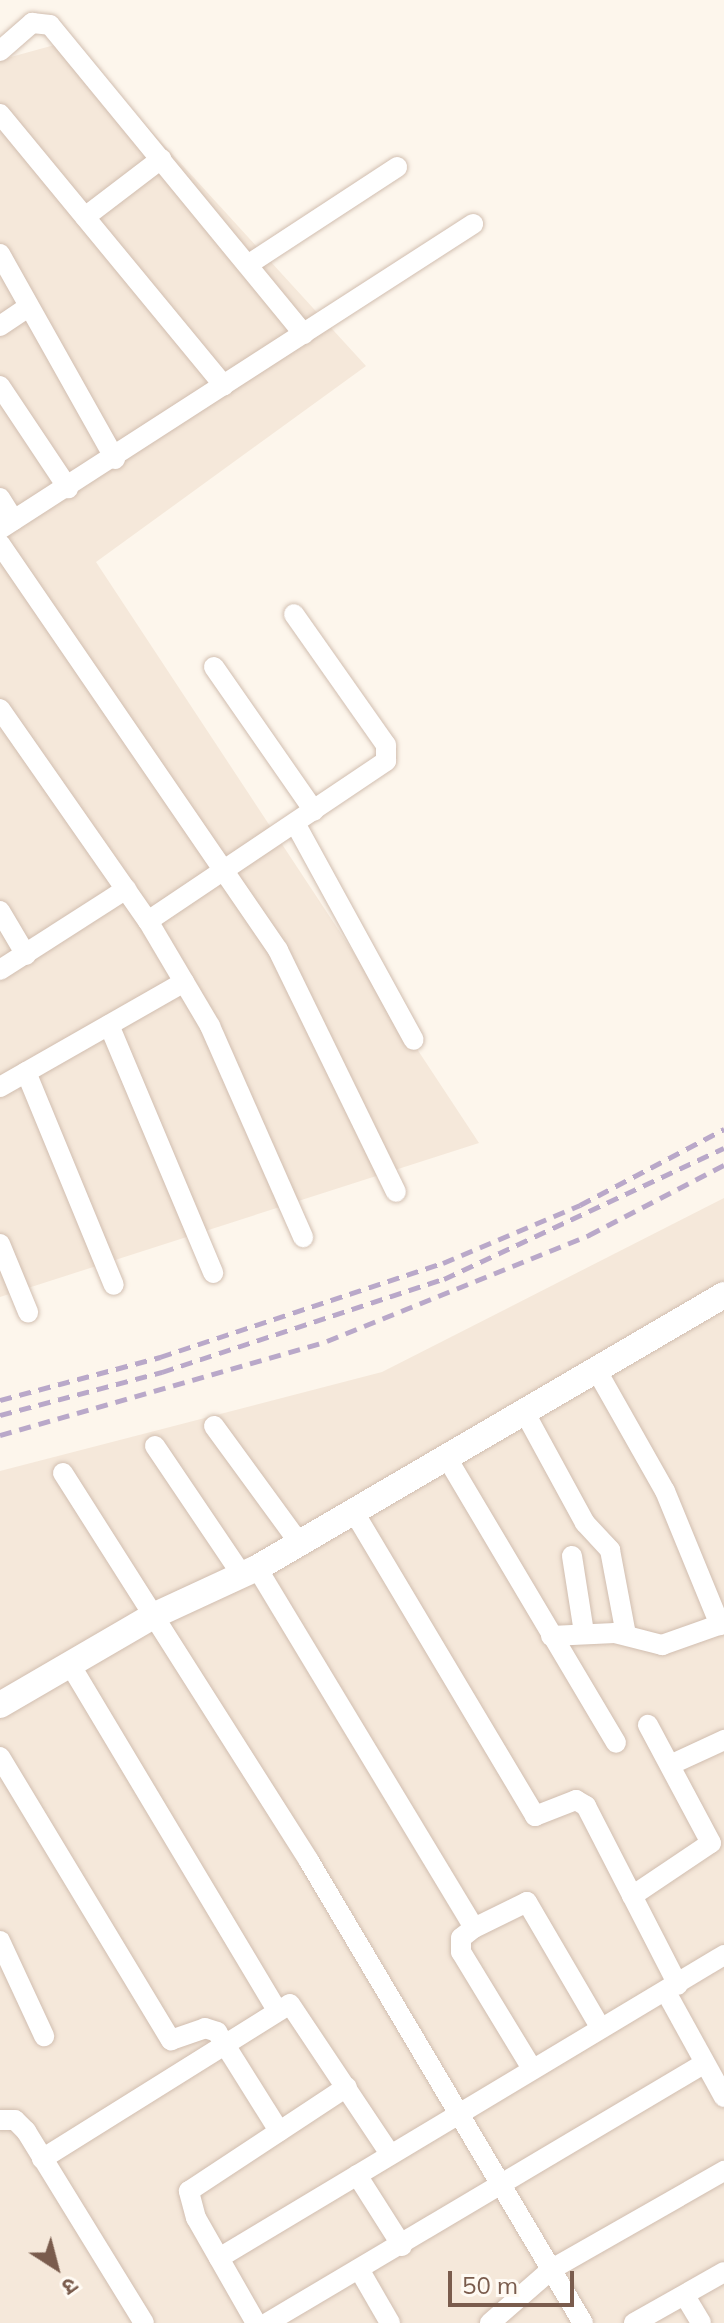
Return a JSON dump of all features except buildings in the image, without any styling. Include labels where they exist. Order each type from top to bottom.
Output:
[{"type":"street","points":[[0,51],[44,21],[249,264],[304,334]]},
{"type":"street","points":[[0,114],[224,386]]},
{"type":"street","points":[[85,217],[161,159]]},
{"type":"street","points":[[249,264],[397,167]]},
{"type":"street","points":[[0,498],[7,525],[115,459],[473,224]]},
{"type":"street","points":[[0,254],[27,308],[115,459]]},
{"type":"street","points":[[0,326],[27,308]]},
{"type":"street","points":[[0,386],[68,488]]},
{"type":"street","points":[[0,544],[278,950],[396,1192]]},
{"type":"street","points":[[148,921],[376,771],[389,753],[294,614]]},
{"type":"street","points":[[214,667],[314,811]]},
{"type":"street","points":[[0,709],[148,921],[184,982],[228,1059],[303,1237]]},
{"type":"street","points":[[295,823],[414,1040]]},
{"type":"street","points":[[0,970],[126,889]]},
{"type":"street","points":[[0,911],[26,955]]},
{"type":"street","points":[[0,1087],[184,982]]},
{"type":"street","points":[[109,1025],[213,1273]]},
{"type":"street","points":[[26,1072],[114,1285]]},
{"type":"street","points":[[0,1244],[28,1312]]},
{"type":"street","points":[[0,1705],[153,1616],[250,1572],[300,1544],[724,1295]]},
{"type":"street","points":[[551,1636],[584,1633],[626,1635],[662,1645],[722,1624],[665,1491],[597,1371]]},
{"type":"street","points":[[525,1413],[585,1523],[610,1550],[626,1635]]},
{"type":"street","points":[[214,1426],[300,1544]]},
{"type":"street","points":[[155,1446],[250,1572],[474,1928]]},
{"type":"street","points":[[447,1458],[616,1743]]},
{"type":"street","points":[[63,1473],[459,2111],[583,2323]]},
{"type":"street","points":[[354,1512],[535,1816],[582,1801],[632,1896],[705,2063],[724,2097]]},
{"type":"street","points":[[572,1556],[584,1633]]},
{"type":"street","points":[[71,1666],[276,2008]]},
{"type":"street","points":[[632,1896],[711,1843],[648,1725]]},
{"type":"street","points":[[670,1765],[724,1740]]},
{"type":"street","points":[[0,1757],[171,2040],[211,2027],[224,2042],[279,2131]]},
{"type":"street","points":[[531,2067],[461,1952],[461,1938],[474,1928],[527,1902],[600,2027]]},
{"type":"street","points":[[0,1941],[44,2036]]},
{"type":"street","points":[[219,2258],[531,2067],[672,1989],[724,1955]]},
{"type":"street","points":[[42,2159],[276,2008],[296,2008],[390,2154]]},
{"type":"street","points":[[347,2087],[189,2191],[219,2258],[268,2322],[360,2271],[705,2063]]},
{"type":"street","points":[[0,2120],[21,2124],[144,2323]]},
{"type":"street","points":[[490,2323],[552,2269],[724,2171]]},
{"type":"street","points":[[357,2175],[402,2246]]},
{"type":"street","points":[[360,2271],[390,2323]]},
{"type":"street","points":[[634,2323],[724,2272]]},
{"type":"street","points":[[685,2296],[701,2323]]},
{"type":"shaded area","points":[[69,41],[366,366],[96,562],[479,1143],[0,1297],[0,60]]},
{"type":"shaded area","points":[[724,1198],[724,2323],[0,2323],[0,1471],[382,1372]]},
{"type":"railway","points":[[0,1400],[160,1357],[443,1263],[580,1205],[724,1129]]},
{"type":"railway","points":[[0,1415],[162,1372],[444,1279],[724,1148]]},
{"type":"railway","points":[[0,1435],[327,1341],[589,1235],[724,1165]]}]
